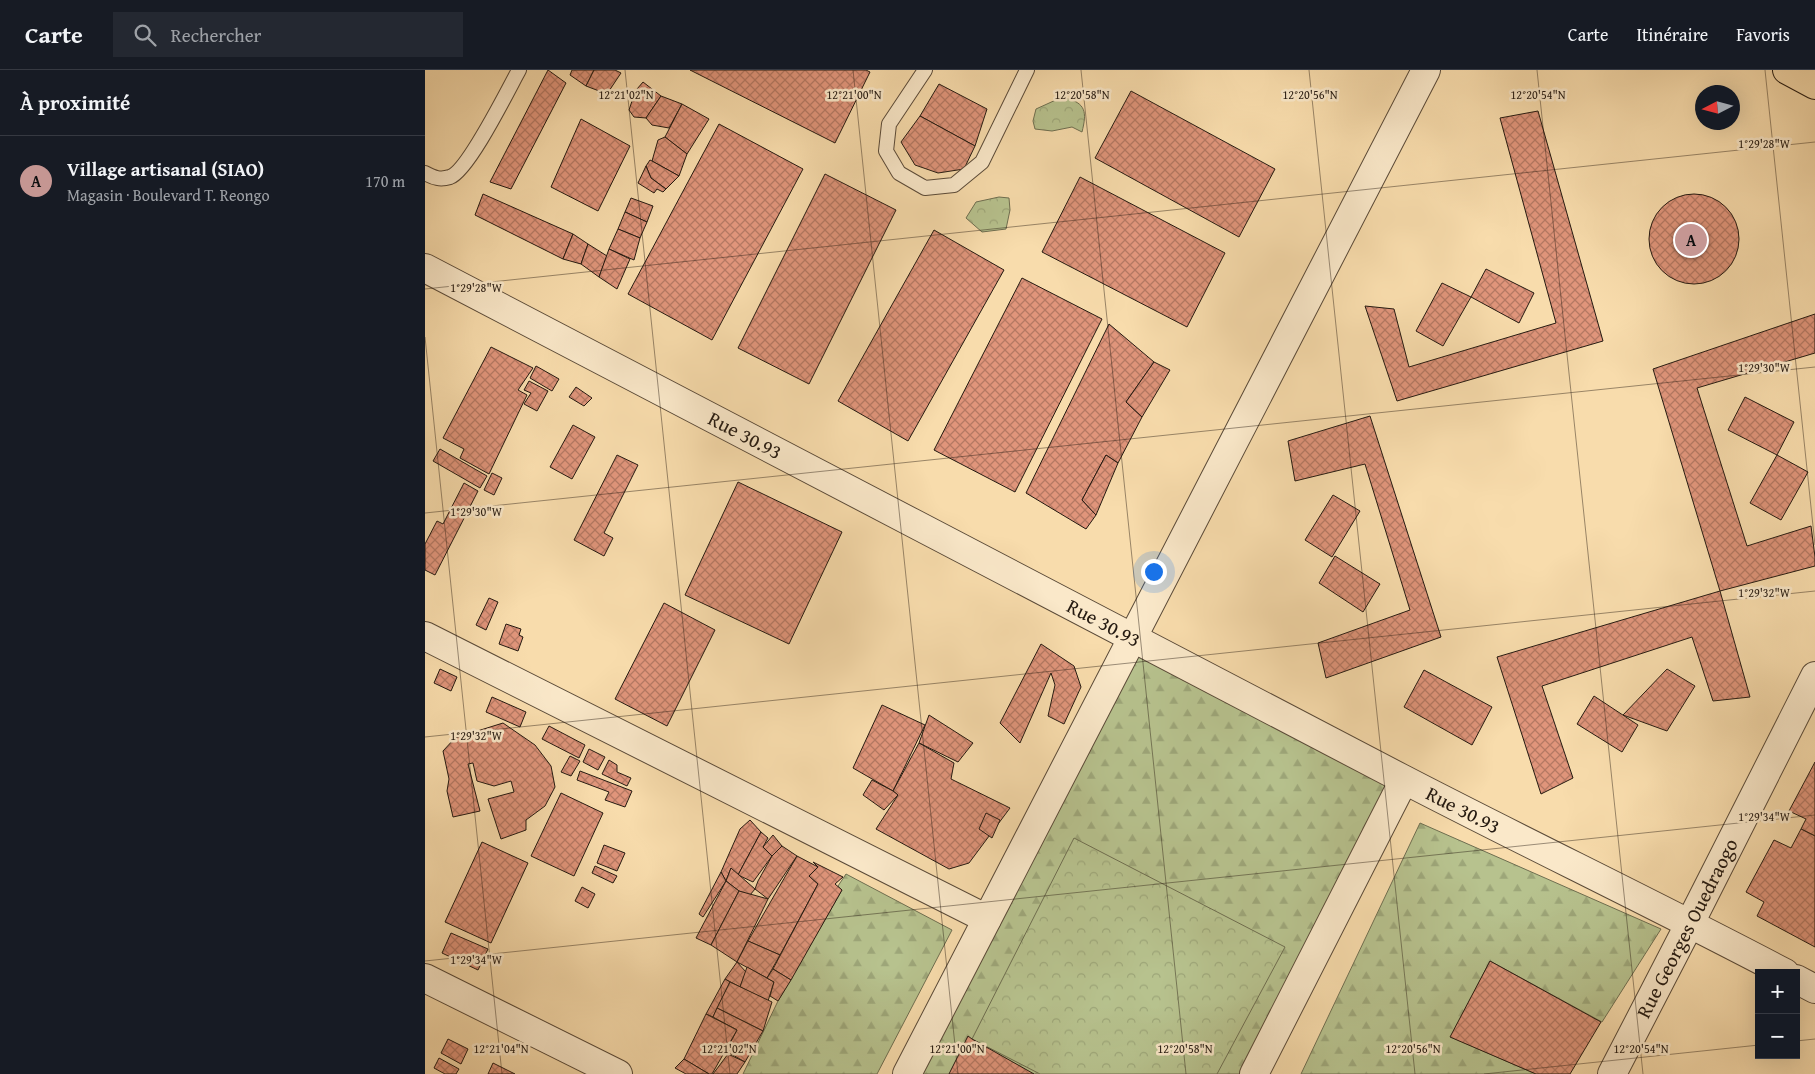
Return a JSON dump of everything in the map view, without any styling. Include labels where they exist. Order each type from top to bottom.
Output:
[{"type":"main road","points":[[1787,70],[1815,85]]},
{"type":"street","points":[[907,1074],[1426,70]]},
{"type":"street","name":"Rue 30.93","points":[[425,268],[1405,780],[1777,969]]},
{"type":"street","points":[[425,636],[987,919]]},
{"type":"street","name":"Rue Georges Ouedraogo","points":[[1612,1074],[1815,676]]},
{"type":"street","points":[[1254,1074],[1405,780]]},
{"type":"street","points":[[425,978],[618,1074]]},
{"type":"street","points":[[1800,981],[1815,988]]},
{"type":"lane","points":[[425,173],[435,179],[452,176],[468,161],[519,70]]},
{"type":"lane","points":[[925,70],[889,124],[886,151],[899,173],[925,188],[955,185],[982,162],[1027,70]]},
{"type":"green space","points":[[1065,98],[1077,103],[1083,109],[1082,132],[1072,127],[1052,131],[1035,129],[1033,121],[1036,109],[1058,99]]},
{"type":"green space","points":[[999,197],[1009,198],[1010,210],[1006,229],[982,232],[966,218],[976,202]]},
{"type":"green space","points":[[1141,641],[1400,786],[1253,1074],[918,1074]]},
{"type":"green space","points":[[1420,823],[1661,929],[1602,1022],[1490,961],[1451,1037],[1536,1074],[1301,1074]]},
{"type":"green space","points":[[1074,838],[1285,947],[1217,1074],[1040,1074],[972,1039]]},
{"type":"green space","points":[[846,874],[952,930],[877,1074],[743,1074],[778,1001],[842,890],[838,886]]},
{"type":"building","points":[[548,70],[566,83],[511,189],[490,182]]},
{"type":"building","points":[[572,70],[594,70],[586,86],[570,75]]},
{"type":"building","points":[[594,70],[615,70],[621,73],[607,94],[586,86]]},
{"type":"building","points":[[690,70],[866,70],[870,72],[835,143]]},
{"type":"building","points":[[643,82],[661,96],[646,118],[634,117],[629,110],[634,95],[641,95],[642,91],[637,89]]},
{"type":"building","points":[[939,84],[987,109],[975,146],[920,116]]},
{"type":"building","points":[[1131,91],[1275,169],[1239,237],[1095,158]]},
{"type":"building","points":[[661,96],[682,104],[669,128],[652,125],[646,118]]},
{"type":"building","points":[[682,104],[709,119],[687,154],[665,137]]},
{"type":"building","points":[[1538,111],[1603,341],[1397,401],[1365,306],[1394,309],[1409,367],[1556,323],[1500,118]]},
{"type":"building","points":[[920,116],[975,146],[964,169],[938,173],[915,165],[901,142]]},
{"type":"building","points":[[581,119],[630,146],[598,211],[551,187]]},
{"type":"building","points":[[719,124],[803,169],[712,340],[628,294]]},
{"type":"building","points":[[665,137],[687,154],[679,176],[652,161],[658,140]]},
{"type":"building","points":[[650,160],[679,176],[666,189],[651,178],[646,166]]},
{"type":"building","points":[[646,166],[651,178],[666,189],[663,192],[657,189],[654,193],[638,183]]},
{"type":"building","points":[[825,174],[896,210],[809,384],[738,348]]},
{"type":"building","points":[[1080,177],[1225,253],[1187,327],[1042,252]]},
{"type":"building","points":[[483,194],[573,234],[563,259],[475,215]]},
{"type":"building","points":[[1694,194],[1711,197],[1726,207],[1736,222],[1739,239],[1736,256],[1726,271],[1711,281],[1694,284],[1677,281],[1662,271],[1652,256],[1649,239],[1652,222],[1662,207],[1677,197]]},
{"type":"building","points":[[631,198],[653,206],[647,222],[625,212]]},
{"type":"building","points":[[625,212],[647,222],[640,238],[618,229]]},
{"type":"building","points":[[618,229],[640,238],[634,260],[609,249]]},
{"type":"building","points":[[934,230],[1004,270],[908,441],[838,401]]},
{"type":"building","points":[[573,234],[588,244],[581,264],[563,259]]},
{"type":"building","points":[[588,244],[607,256],[599,277],[581,264]]},
{"type":"building","points":[[609,249],[630,259],[617,289],[599,277]]},
{"type":"building","points":[[1486,269],[1534,293],[1519,323],[1471,297]]},
{"type":"building","points":[[1022,278],[1102,319],[1015,492],[934,450]]},
{"type":"building","points":[[1442,283],[1471,297],[1443,346],[1416,331]]},
{"type":"building","points":[[1815,314],[1815,353],[1697,388],[1747,546],[1811,526],[1815,557],[1815,566],[1720,591],[1653,369]]},
{"type":"building","points":[[1109,324],[1154,362],[1126,402],[1142,417],[1118,463],[1106,455],[1082,500],[1096,515],[1086,529],[1026,493]]},
{"type":"building","points":[[491,347],[533,368],[518,390],[527,395],[489,474],[460,458],[464,449],[443,438]]},
{"type":"building","points":[[1154,362],[1170,370],[1142,417],[1126,402]]},
{"type":"building","points":[[536,366],[559,379],[552,391],[530,378]]},
{"type":"building","points":[[529,381],[548,391],[537,411],[524,404],[531,393],[524,390]]},
{"type":"building","points":[[576,387],[592,398],[584,406],[569,397]]},
{"type":"building","points":[[1745,397],[1794,422],[1777,455],[1728,430]]},
{"type":"building","points":[[1370,416],[1441,637],[1326,678],[1318,643],[1410,610],[1365,464],[1295,481],[1288,441]]},
{"type":"building","points":[[573,425],[595,437],[572,479],[550,467]]},
{"type":"building","points":[[440,449],[487,476],[480,488],[433,461]]},
{"type":"building","points":[[617,455],[638,465],[604,533],[613,538],[604,556],[574,540]]},
{"type":"building","points":[[1106,455],[1118,463],[1096,515],[1082,500]]},
{"type":"building","points":[[1777,455],[1808,472],[1781,520],[1750,503]]},
{"type":"building","points":[[492,473],[502,478],[494,495],[484,490]]},
{"type":"building","points":[[738,482],[842,532],[789,644],[685,595]]},
{"type":"building","points":[[464,483],[478,491],[435,575],[425,570],[425,544],[437,521],[443,524]]},
{"type":"building","points":[[1333,495],[1360,511],[1332,557],[1305,540]]},
{"type":"building","points":[[1335,556],[1380,584],[1363,612],[1319,583]]},
{"type":"building","points":[[1720,591],[1750,697],[1713,701],[1692,637],[1542,686],[1573,778],[1541,794],[1497,657]]},
{"type":"building","points":[[489,598],[498,602],[486,630],[476,625]]},
{"type":"building","points":[[664,603],[715,630],[667,726],[615,699]]},
{"type":"building","points":[[506,624],[521,629],[519,635],[523,637],[518,651],[499,644]]},
{"type":"building","points":[[1041,644],[1074,666],[1081,687],[1064,724],[1048,716],[1055,685],[1051,673],[1020,743],[1000,723]]},
{"type":"building","points":[[440,669],[457,677],[451,691],[434,683]]},
{"type":"building","points":[[1667,669],[1695,686],[1667,731],[1623,715]]},
{"type":"building","points":[[1424,670],[1492,707],[1472,745],[1404,707]]},
{"type":"building","points":[[1594,696],[1638,725],[1622,752],[1577,724]]},
{"type":"building","points":[[492,697],[526,712],[520,727],[486,712]]},
{"type":"building","points":[[882,705],[925,725],[893,791],[853,768]]},
{"type":"building","points":[[929,715],[973,743],[958,762],[919,743]]},
{"type":"building","points":[[503,723],[535,745],[551,766],[555,787],[545,806],[526,820],[526,830],[501,839],[488,799],[514,792],[511,781],[494,786],[477,781],[473,763],[468,764],[480,811],[453,817],[447,791],[449,779],[443,751],[455,738]]},
{"type":"building","points":[[549,726],[585,745],[579,758],[542,739]]},
{"type":"building","points":[[919,743],[954,763],[951,779],[1010,808],[969,863],[949,869],[876,829],[898,795],[893,791]]},
{"type":"building","points":[[589,749],[605,757],[598,770],[583,762]]},
{"type":"building","points":[[570,756],[580,761],[571,776],[561,772]]},
{"type":"building","points":[[609,760],[617,765],[617,772],[631,778],[627,786],[602,774]]},
{"type":"building","points":[[1815,762],[1815,836],[1801,829],[1806,819],[1789,811]]},
{"type":"building","points":[[580,771],[632,791],[625,807],[605,800],[609,792],[577,780]]},
{"type":"building","points":[[872,780],[898,795],[884,810],[863,795]]},
{"type":"building","points":[[561,793],[603,813],[574,876],[531,856]]},
{"type":"building","points":[[986,813],[1000,820],[992,838],[979,829]]},
{"type":"building","points":[[750,820],[761,832],[738,875],[731,868],[726,881],[721,872],[740,829]]},
{"type":"building","points":[[1801,829],[1815,836],[1815,947],[1757,916],[1764,902],[1746,892],[1774,840],[1791,848]]},
{"type":"building","points":[[761,832],[768,838],[763,847],[772,856],[753,882],[738,875]]},
{"type":"building","points":[[773,835],[782,846],[772,856],[763,847]]},
{"type":"building","points":[[482,842],[528,863],[491,943],[445,922]]},
{"type":"building","points":[[604,845],[625,853],[617,871],[597,863]]},
{"type":"building","points":[[782,846],[797,856],[768,899],[755,889],[772,856]]},
{"type":"building","points":[[797,856],[818,867],[809,876],[818,884],[780,955],[748,941]]},
{"type":"building","points":[[813,862],[843,877],[835,884],[842,890],[791,980],[773,969],[818,884],[809,876],[818,867]]},
{"type":"building","points":[[595,866],[617,876],[613,883],[592,873]]},
{"type":"building","points":[[731,868],[755,889],[750,895],[739,891],[726,881]]},
{"type":"building","points":[[721,872],[726,881],[703,917],[699,914]]},
{"type":"building","points":[[726,881],[739,891],[711,945],[696,938]]},
{"type":"building","points":[[582,887],[595,894],[588,908],[575,901]]},
{"type":"building","points":[[739,891],[768,899],[737,962],[711,945]]},
{"type":"building","points":[[451,933],[488,949],[478,970],[442,953]]},
{"type":"building","points":[[748,941],[780,955],[767,978],[737,962]]},
{"type":"building","points":[[1490,961],[1601,1022],[1570,1074],[1536,1074],[1450,1037]]},
{"type":"building","points":[[737,962],[746,972],[740,987],[725,979]]},
{"type":"building","points":[[747,967],[774,982],[768,1001],[740,987]]},
{"type":"building","points":[[773,969],[791,980],[778,1001],[770,996],[774,982],[767,978]]},
{"type":"building","points":[[725,979],[730,982],[713,1017],[706,1014]]},
{"type":"building","points":[[730,982],[772,1002],[763,1031],[717,1008]]},
{"type":"building","points":[[717,1008],[763,1031],[745,1062],[726,1051],[737,1030],[713,1017]]},
{"type":"building","points":[[706,1014],[737,1030],[712,1074],[684,1059]]},
{"type":"building","points":[[968,1036],[972,1039],[1034,1074],[949,1074]]},
{"type":"building","points":[[448,1039],[468,1049],[461,1064],[441,1053]]},
{"type":"building","points":[[728,1054],[745,1062],[737,1074],[713,1074]]},
{"type":"building","points":[[439,1058],[459,1069],[456,1074],[445,1074],[434,1068]]},
{"type":"building","points":[[684,1059],[709,1074],[686,1074],[675,1068]]},
{"type":"building","points":[[493,1063],[515,1074],[488,1074]]},
{"type":"place","name":"Village artisanal (SIAO)","points":[[1691,240]]}]
